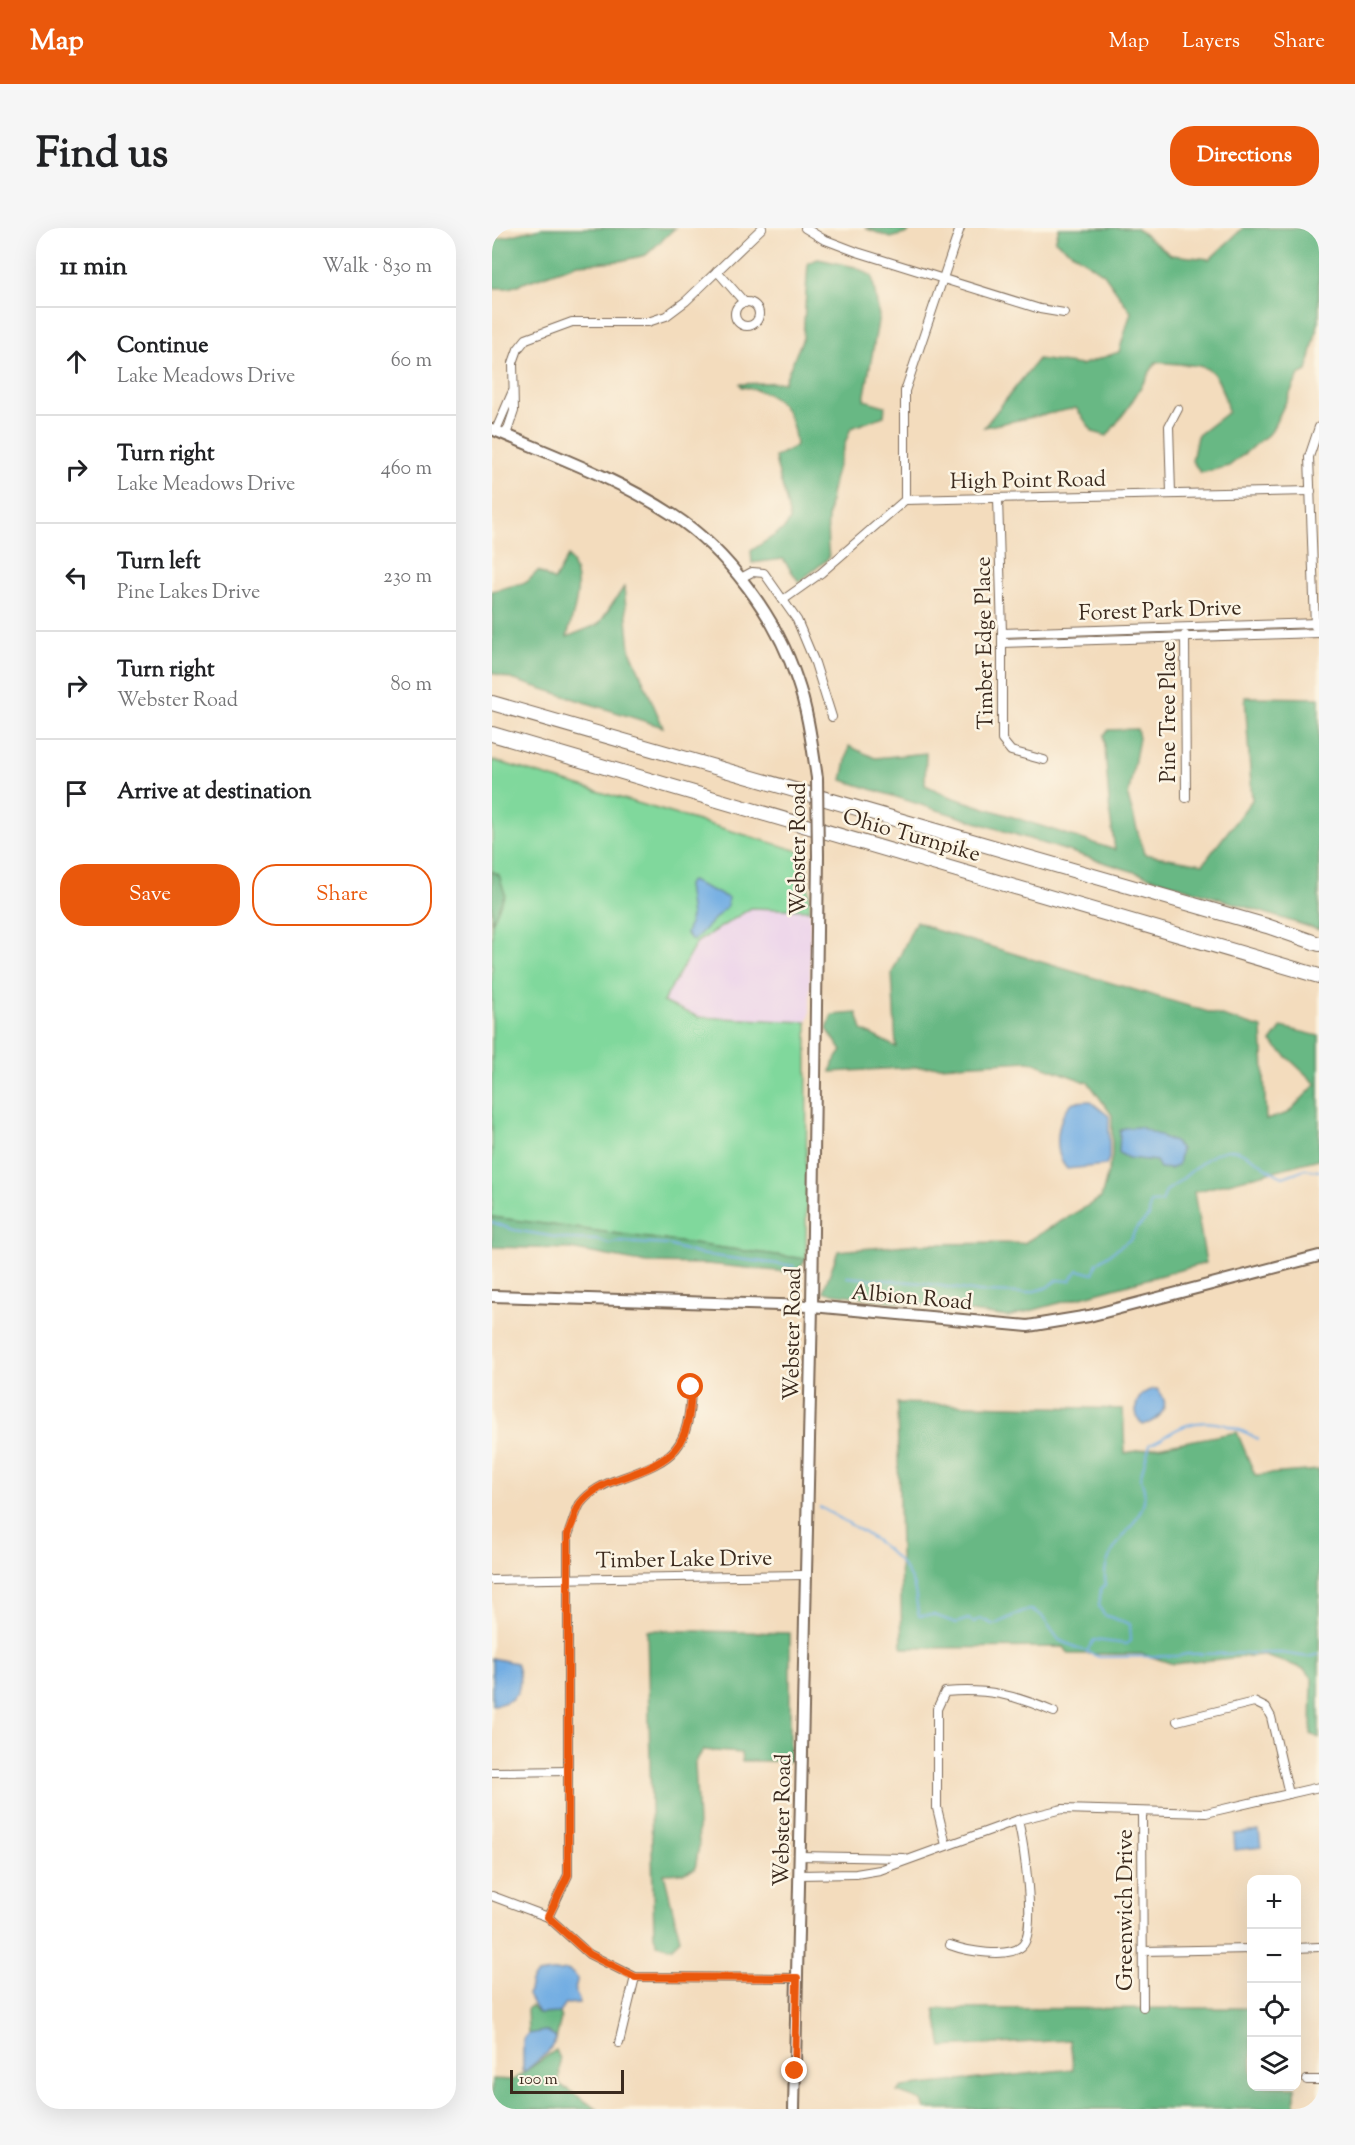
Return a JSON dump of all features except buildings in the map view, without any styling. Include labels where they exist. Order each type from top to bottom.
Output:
[{"type":"highway","name":"Ohio Turnpike","points":[[492,703],[1267,926],[1319,944]]},
{"type":"highway","name":"Ohio Turnpike","points":[[492,734],[1319,976]]},
{"type":"street","points":[[498,431],[513,388],[513,363],[518,349],[526,339],[572,322],[648,322],[666,316],[686,301],[762,228]]},
{"type":"street","points":[[805,228],[823,239],[857,252],[1041,309],[1064,313]]},
{"type":"street","points":[[783,600],[821,573],[905,500],[905,391],[960,228]]},
{"type":"street","points":[[717,271],[745,303]]},
{"type":"street","points":[[1171,493],[1169,426],[1178,409]]},
{"type":"street","points":[[1317,634],[1309,457],[1319,427]]},
{"type":"street","name":"Webster Road","points":[[498,431],[627,488],[673,515],[714,549],[741,578],[782,644],[797,678],[806,711],[816,778],[818,856],[812,1306],[804,1575],[794,2109]]},
{"type":"street","name":"High Point Road","points":[[905,500],[1311,491]]},
{"type":"street","name":"Timber Edge Place","points":[[998,498],[1002,740],[1011,751],[1044,760]]},
{"type":"street","points":[[741,578],[752,572],[764,573],[783,600],[796,620],[815,663],[832,717]]},
{"type":"street","name":"Forest Park Drive","points":[[1002,633],[1317,623]]},
{"type":"street","name":"Pine Tree Place","points":[[1185,626],[1186,798]]},
{"type":"street","name":"Forest Park Drive","points":[[1002,643],[1317,634]]},
{"type":"street","name":"Albion Road","points":[[492,1296],[812,1306],[1028,1326],[1089,1316],[1319,1256]]},
{"type":"street","points":[[548,1917],[568,1875],[568,1534],[581,1503],[603,1484],[647,1469],[676,1452],[690,1419],[691,1387]]},
{"type":"street","name":"Timber Lake Drive","points":[[492,1580],[804,1575]]},
{"type":"street","points":[[946,1845],[937,1808],[937,1709],[945,1692],[966,1690],[1003,1692],[1054,1712]]},
{"type":"street","points":[[1177,1721],[1254,1702],[1266,1707],[1271,1718],[1289,1794]]},
{"type":"street","points":[[492,1772],[568,1772]]},
{"type":"street","points":[[799,1875],[864,1873],[880,1870],[1018,1820],[1062,1809],[1206,1813],[1319,1787]]},
{"type":"street","name":"Greenwich Drive","points":[[1142,1812],[1143,2007]]},
{"type":"street","points":[[950,1945],[971,1952],[1014,1951],[1023,1946],[1029,1932],[1025,1847],[1018,1820]]},
{"type":"street","points":[[799,1856],[911,1857]]},
{"type":"street","points":[[492,1896],[548,1917],[589,1954],[635,1977],[797,1978]]},
{"type":"street","points":[[1301,1948],[1319,1947]]},
{"type":"street","points":[[1143,1951],[1247,1949]]},
{"type":"street","points":[[619,2043],[635,1977]]},
{"type":"street","points":[[1307,2080],[1319,2080]]},
{"type":"shaded area","points":[[751,908],[810,910],[810,1014],[807,1022],[699,1017],[663,1003],[697,942]]},
{"type":"green space","points":[[541,228],[675,228],[646,255],[620,261],[578,264],[509,288],[492,288],[492,240]]},
{"type":"green space","points":[[865,228],[910,228],[908,233],[891,238]]},
{"type":"green space","points":[[1059,228],[1136,228],[1171,255],[1210,259],[1243,228],[1319,228],[1319,320],[1307,371],[1299,375],[1271,432],[1229,466],[1201,473],[1192,461],[1197,436],[1228,412],[1219,381],[1206,368],[1156,362],[1128,408],[1107,436],[1093,432],[1076,408],[984,427],[1038,359],[1081,365],[1119,352],[1131,312],[1104,274],[1055,241]]},
{"type":"green space","points":[[818,259],[855,267],[872,276],[879,316],[864,400],[885,406],[884,416],[851,428],[835,475],[829,509],[829,558],[799,582],[783,559],[752,563],[751,551],[784,529],[790,520],[775,457],[796,446],[792,422],[782,405],[766,393],[742,387],[740,384],[784,382],[803,338],[808,263]]},
{"type":"green space","points":[[568,556],[576,576],[577,596],[567,637],[599,624],[624,587],[630,650],[663,727],[492,673],[492,591],[527,582],[538,571],[554,581]]},
{"type":"green space","points":[[1245,697],[1319,698],[1319,930],[842,780],[849,746],[875,758],[926,753],[925,785],[951,797],[1115,850],[1104,735],[1108,730],[1137,729],[1139,738],[1128,797],[1144,854],[1203,864],[1252,800]]},
{"type":"green space","points":[[492,760],[806,853],[810,910],[751,908],[697,942],[663,1002],[699,1017],[807,1022],[806,1259],[492,1217]]},
{"type":"green space","points":[[492,871],[499,875],[505,894],[492,923]]},
{"type":"green space","points":[[916,921],[935,930],[1262,1028],[1266,1120],[1288,1113],[1316,1084],[1271,1042],[1282,1027],[1319,1036],[1319,1159],[1194,1192],[1206,1263],[1008,1317],[823,1292],[838,1251],[918,1244],[1024,1243],[1101,1198],[1112,1157],[1112,1115],[1089,1083],[1029,1061],[831,1072],[833,1063],[842,1051],[827,1029],[832,1015],[857,1013],[862,1030],[896,1047],[892,973]]},
{"type":"green space","points":[[492,1217],[806,1259],[796,1273],[708,1264],[647,1263],[570,1249],[492,1247]]},
{"type":"green space","points":[[897,1403],[1123,1409],[1125,1453],[1237,1432],[1255,1475],[1319,1470],[1319,1738],[1311,1734],[1312,1679],[1304,1669],[1261,1655],[1173,1664],[1143,1654],[1069,1654],[1064,1647],[902,1648]]},
{"type":"green space","points":[[647,1630],[790,1633],[790,1761],[742,1761],[741,1753],[703,1750],[695,1763],[699,1846],[695,1869],[684,1873],[664,1874],[680,1939],[671,1948],[657,1944],[654,1936]]},
{"type":"green space","points":[[531,2006],[538,2014],[559,2013],[561,2018],[556,2040],[545,2031],[528,2034],[527,2009]]},
{"type":"green space","points":[[1247,2008],[1247,2091],[1295,2091],[1295,2109],[925,2109],[922,2101],[897,2092],[902,2087],[1073,2069],[1070,2040],[942,2047],[935,2009]]},
{"type":"green space","points":[[556,2050],[560,2059],[559,2084],[597,2109],[492,2109],[492,2079],[513,2080]]},
{"type":"water","points":[[691,881],[728,898],[727,906],[693,941],[686,934],[691,917],[687,885]]},
{"type":"water","points":[[1090,1101],[1109,1116],[1109,1158],[1106,1165],[1067,1169],[1062,1162],[1058,1144],[1063,1116],[1073,1102]]},
{"type":"water","points":[[1140,1127],[1174,1142],[1181,1149],[1178,1165],[1171,1169],[1160,1168],[1156,1161],[1128,1158],[1119,1153],[1120,1131],[1124,1128]]},
{"type":"water","points":[[1157,1389],[1164,1401],[1163,1411],[1155,1420],[1143,1425],[1136,1414],[1137,1402],[1144,1393]]},
{"type":"water","points":[[492,1658],[516,1663],[520,1680],[517,1693],[513,1697],[501,1704],[492,1705]]},
{"type":"water","points":[[1259,1831],[1261,1847],[1235,1850],[1234,1834]]},
{"type":"water","points":[[567,1970],[576,1976],[575,1990],[580,2003],[565,2004],[559,2013],[538,2014],[528,1995],[531,1982],[537,1974]]},
{"type":"water","points":[[545,2031],[556,2040],[547,2053],[523,2073],[523,2039],[528,2034]]},
{"type":"waterway","points":[[847,1277],[922,1283],[979,1292],[1027,1293],[1046,1288],[1057,1280],[1070,1281],[1078,1270],[1093,1274],[1097,1263],[1131,1239],[1135,1230],[1149,1216],[1150,1203],[1162,1202],[1166,1191],[1209,1157],[1218,1153],[1228,1150],[1244,1153],[1283,1177],[1305,1169],[1319,1171]]},
{"type":"waterway","points":[[492,1222],[514,1230],[567,1239],[598,1240],[609,1244],[618,1242],[668,1245],[698,1254],[794,1266]]},
{"type":"waterway","points":[[1087,1651],[1094,1640],[1127,1644],[1131,1641],[1130,1624],[1104,1615],[1099,1606],[1101,1589],[1106,1584],[1105,1569],[1110,1555],[1143,1507],[1144,1493],[1140,1478],[1150,1444],[1182,1427],[1206,1422],[1224,1424],[1258,1439]]},
{"type":"waterway","points":[[820,1507],[860,1530],[886,1548],[897,1559],[913,1584],[919,1616],[934,1615],[956,1623],[968,1619],[974,1622],[980,1618],[994,1625],[1023,1611],[1032,1610],[1041,1615],[1059,1640],[1099,1657],[1281,1653],[1308,1657],[1319,1654]]},
{"type":"route","points":[[691,1387],[690,1419],[676,1452],[647,1469],[603,1484],[581,1503],[568,1534],[568,1875],[548,1917],[589,1954],[635,1977],[797,1978],[795,2071]]}]
